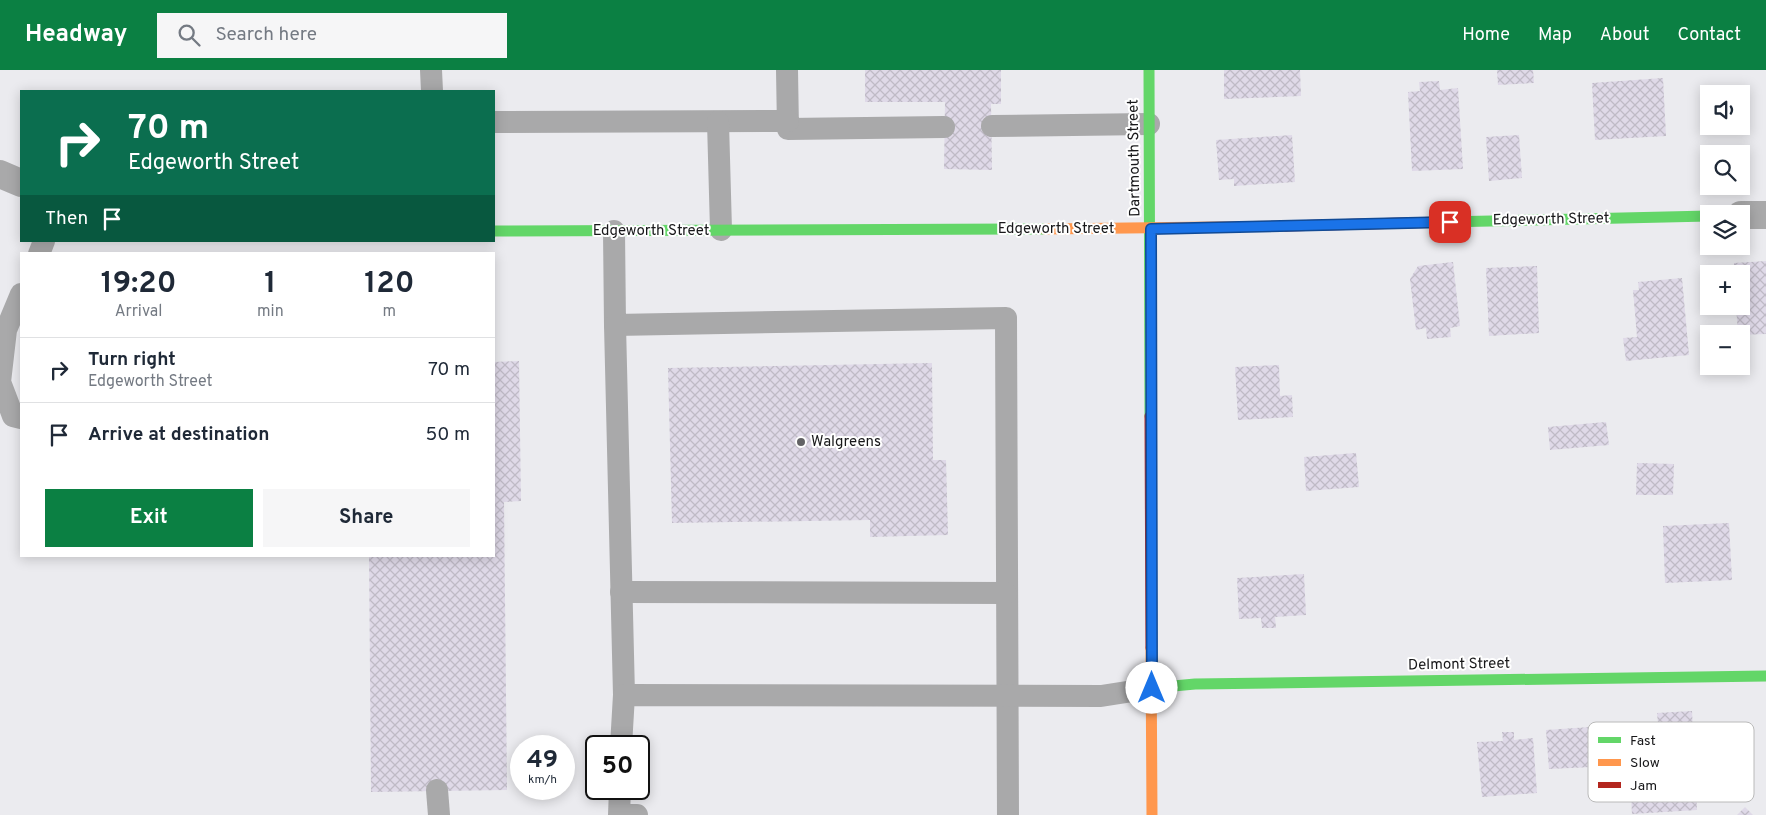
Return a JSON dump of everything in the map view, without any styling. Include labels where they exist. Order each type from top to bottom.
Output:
[{"type":"street","name":"Dartmouth Street","points":[[1149,70],[1152,815]]},
{"type":"street","points":[[0,174],[20,184]]},
{"type":"street","points":[[1750,215],[1766,214]]},
{"type":"street","name":"Edgeworth Street","points":[[495,231],[1151,229],[1700,216]]},
{"type":"street","name":"Delmont Street","points":[[1152,688],[1195,684],[1766,676]]},
{"type":"lane","points":[[432,70],[432,90]]},
{"type":"lane","points":[[787,70],[788,125]]},
{"type":"lane","points":[[495,122],[718,122],[944,127]]},
{"type":"lane","points":[[718,122],[721,230]]},
{"type":"lane","points":[[992,126],[1149,124]]},
{"type":"lane","points":[[614,231],[625,325],[621,592],[624,695],[622,735]]},
{"type":"lane","points":[[20,296],[6,330],[0,382],[13,416],[20,418]]},
{"type":"lane","points":[[625,325],[1006,318],[1008,815]]},
{"type":"lane","points":[[621,592],[1006,593]]},
{"type":"lane","points":[[624,695],[1101,696],[1152,688]]},
{"type":"lane","points":[[437,790],[439,815]]},
{"type":"lane","points":[[620,800],[619,815],[637,815]]},
{"type":"building","points":[[865,70],[1001,70],[1001,104],[991,104],[992,170],[944,169],[945,102],[865,102]]},
{"type":"building","points":[[1224,70],[1300,70],[1301,96],[1224,99]]},
{"type":"building","points":[[1497,70],[1533,70],[1534,83],[1498,85]]},
{"type":"building","points":[[1663,78],[1666,136],[1595,140],[1592,83]]},
{"type":"building","points":[[1439,81],[1440,90],[1458,88],[1463,169],[1412,171],[1408,92],[1420,91],[1419,82]]},
{"type":"building","points":[[1292,135],[1295,182],[1234,186],[1234,179],[1219,180],[1216,140]]},
{"type":"building","points":[[1519,135],[1522,178],[1489,181],[1486,137]]},
{"type":"building","points":[[1766,261],[1766,334],[1750,335],[1750,325],[1737,325],[1737,315],[1750,315],[1750,265],[1734,265],[1734,263]]},
{"type":"building","points":[[1453,262],[1460,326],[1450,328],[1451,337],[1427,339],[1426,328],[1416,330],[1410,279],[1418,266]]},
{"type":"building","points":[[1537,266],[1539,333],[1489,336],[1486,268]]},
{"type":"building","points":[[1682,278],[1689,355],[1626,361],[1623,338],[1637,337],[1633,290],[1639,290],[1638,282]]},
{"type":"building","points":[[519,361],[521,501],[504,502],[507,790],[371,792],[369,557],[495,557],[495,362]]},
{"type":"building","points":[[932,363],[933,460],[946,460],[948,535],[870,537],[870,520],[672,523],[668,368]]},
{"type":"building","points":[[1279,365],[1280,396],[1292,395],[1293,417],[1238,420],[1235,367]]},
{"type":"building","points":[[1606,422],[1609,445],[1550,450],[1548,427]]},
{"type":"building","points":[[1356,453],[1359,487],[1306,491],[1304,457]]},
{"type":"building","points":[[1637,463],[1674,464],[1673,495],[1636,495]]},
{"type":"building","points":[[1729,523],[1732,580],[1665,583],[1663,526]]},
{"type":"building","points":[[1304,574],[1306,615],[1275,617],[1276,628],[1262,628],[1261,618],[1239,619],[1237,578]]},
{"type":"building","points":[[1692,711],[1693,722],[1658,722],[1657,713]]},
{"type":"building","points":[[1588,727],[1588,767],[1549,769],[1546,730]]},
{"type":"building","points":[[1502,732],[1514,732],[1514,740],[1533,738],[1537,793],[1482,797],[1477,742],[1503,741]]},
{"type":"building","points":[[1631,802],[1697,802],[1697,810],[1632,814]]},
{"type":"building","points":[[1745,807],[1753,815],[1737,815]]},
{"type":"traffic: fast","points":[[1149,70],[1150,416]]},
{"type":"traffic: fast","points":[[1444,222],[1700,216]]},
{"type":"traffic: fast","points":[[495,231],[1045,229]]},
{"type":"traffic: fast","points":[[1152,688],[1195,684],[1766,676]]},
{"type":"traffic: slow","points":[[1045,229],[1286,226]]},
{"type":"traffic: slow","points":[[1151,648],[1152,815]]},
{"type":"traffic: jam","points":[[1286,226],[1444,222]]},
{"type":"traffic: jam","points":[[1150,416],[1151,648]]},
{"type":"place","name":"Walgreens","points":[[801,442]]},
{"type":"route","points":[[1152,688],[1151,229],[1450,222]]}]
